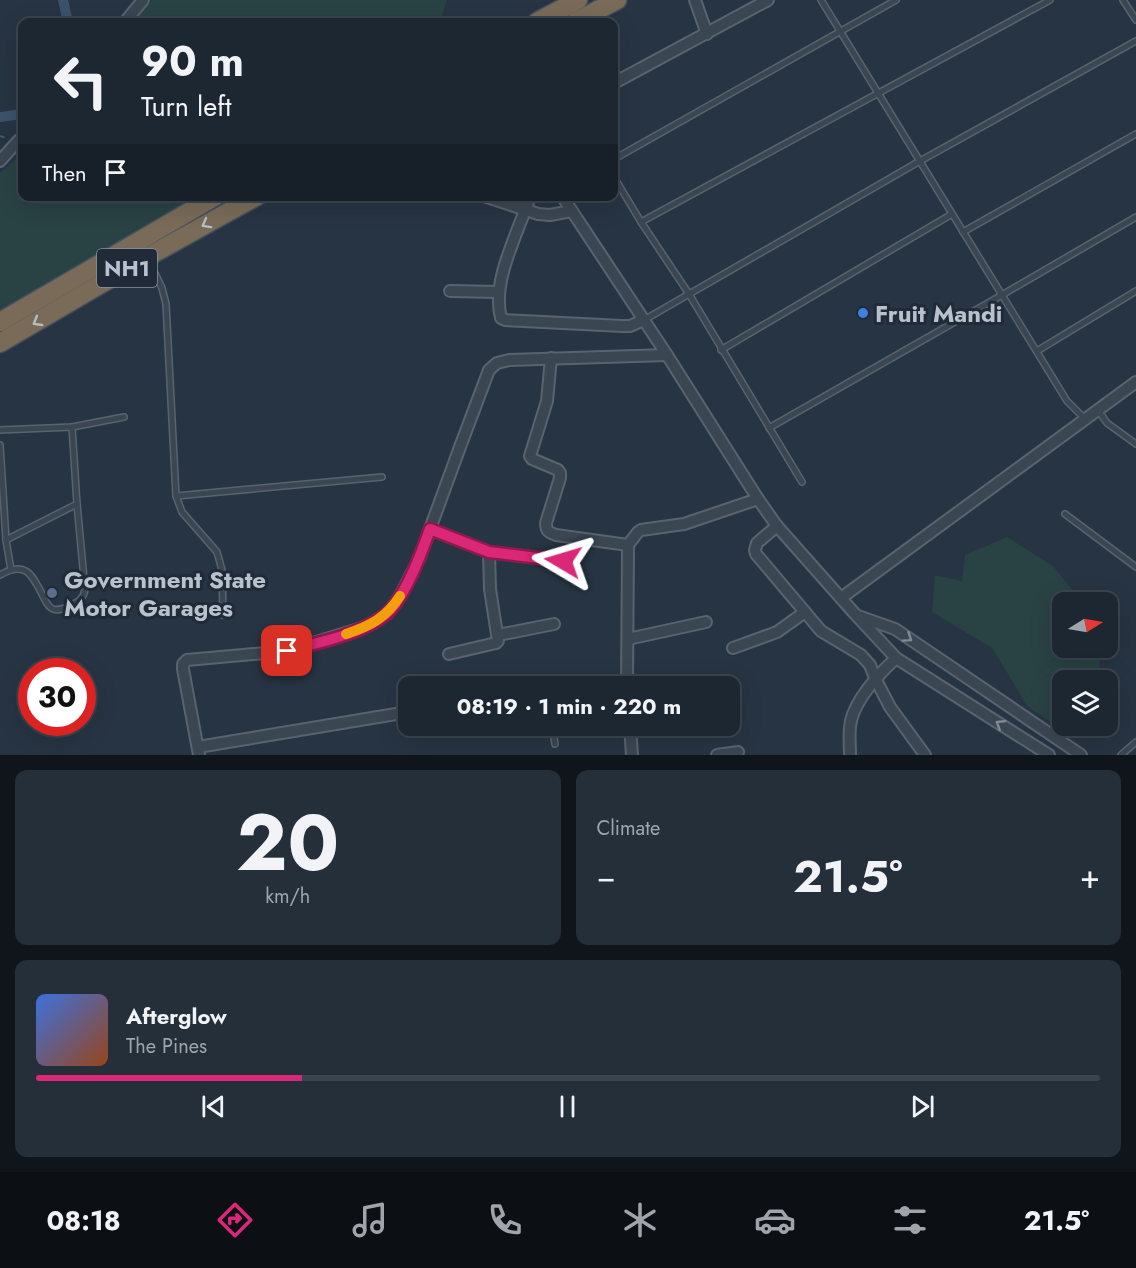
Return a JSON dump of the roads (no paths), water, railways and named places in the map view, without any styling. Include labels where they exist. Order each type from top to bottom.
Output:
[{"type":"highway","points":[[541,18],[552,6],[578,0]]},
{"type":"highway","points":[[583,18],[617,0]]},
{"type":"highway","name":"NH1","points":[[0,322],[207,201]]},
{"type":"highway","name":"NH1","points":[[0,344],[147,256],[248,201]]},
{"type":"street","points":[[128,18],[143,0]]},
{"type":"street","points":[[695,0],[707,34]]},
{"type":"street","points":[[618,81],[768,0]]},
{"type":"street","points":[[0,161],[18,141]]},
{"type":"street","points":[[499,201],[538,214],[550,215],[572,211]]},
{"type":"street","points":[[529,201],[510,249],[499,292],[501,318],[622,327],[644,320]]},
{"type":"street","points":[[565,201],[777,526],[896,658],[1049,755]]},
{"type":"street","points":[[450,291],[499,292]]},
{"type":"street","points":[[398,714],[198,753],[183,669],[187,660],[287,651],[337,637],[373,623],[387,614],[399,598],[419,559],[489,370],[497,363],[509,360],[551,358],[667,355]]},
{"type":"street","points":[[551,358],[547,401],[530,456],[560,473],[546,529],[556,535],[628,545]]},
{"type":"street","points":[[841,598],[1136,382]]},
{"type":"street","points":[[627,676],[628,545],[641,530],[684,524],[758,499]]},
{"type":"street","points":[[777,526],[757,543],[755,550],[762,562],[827,636],[861,655],[870,665],[890,707],[925,755]]},
{"type":"street","points":[[430,529],[489,552],[563,561]]},
{"type":"street","points":[[449,654],[498,641],[489,589],[489,552]]},
{"type":"street","points":[[733,648],[777,632],[805,612]]},
{"type":"street","points":[[855,615],[895,628],[1081,755]]},
{"type":"street","points":[[627,639],[705,622]]},
{"type":"street","points":[[498,635],[554,624]]},
{"type":"street","points":[[850,755],[850,726],[855,708],[875,678],[896,658]]},
{"type":"street","points":[[631,736],[632,755]]},
{"type":"street","points":[[717,755],[738,752]]},
{"type":"lane","points":[[821,0],[1067,401],[1085,419]]},
{"type":"lane","points":[[618,157],[896,0]]},
{"type":"lane","points":[[641,222],[1050,0]]},
{"type":"lane","points":[[1123,0],[1136,20]]},
{"type":"lane","points":[[644,320],[920,161],[1136,41]]},
{"type":"lane","points":[[963,232],[1136,134]]},
{"type":"lane","points":[[618,184],[802,482]]},
{"type":"lane","points":[[721,350],[952,213]]},
{"type":"lane","points":[[769,428],[1136,217]]},
{"type":"lane","points":[[147,256],[162,288],[166,304],[176,496],[182,512],[218,552],[222,570],[223,615]]},
{"type":"lane","points":[[1037,351],[1136,291]]},
{"type":"lane","points":[[1098,410],[1107,423],[1136,444]]},
{"type":"lane","points":[[0,430],[72,427],[124,417]]},
{"type":"lane","points":[[0,575],[20,568],[26,570],[33,578],[47,605],[53,609],[60,610],[81,599],[84,594],[86,589],[72,427]]},
{"type":"lane","points":[[0,445],[6,540],[11,570]]},
{"type":"lane","points":[[176,496],[382,477]]},
{"type":"lane","points":[[6,540],[77,504]]},
{"type":"lane","points":[[1065,514],[1136,567]]},
{"type":"lane","points":[[554,736],[555,744]]},
{"type":"lane","points":[[1121,755],[1136,742]]},
{"type":"waterway","points":[[63,0],[67,18]]},
{"type":"waterway","points":[[0,117],[18,115]]},
{"type":"place","name":"Fruit Mandi","points":[[863,313]]},
{"type":"place","name":"Government State Motor Garages","points":[[52,593]]}]
